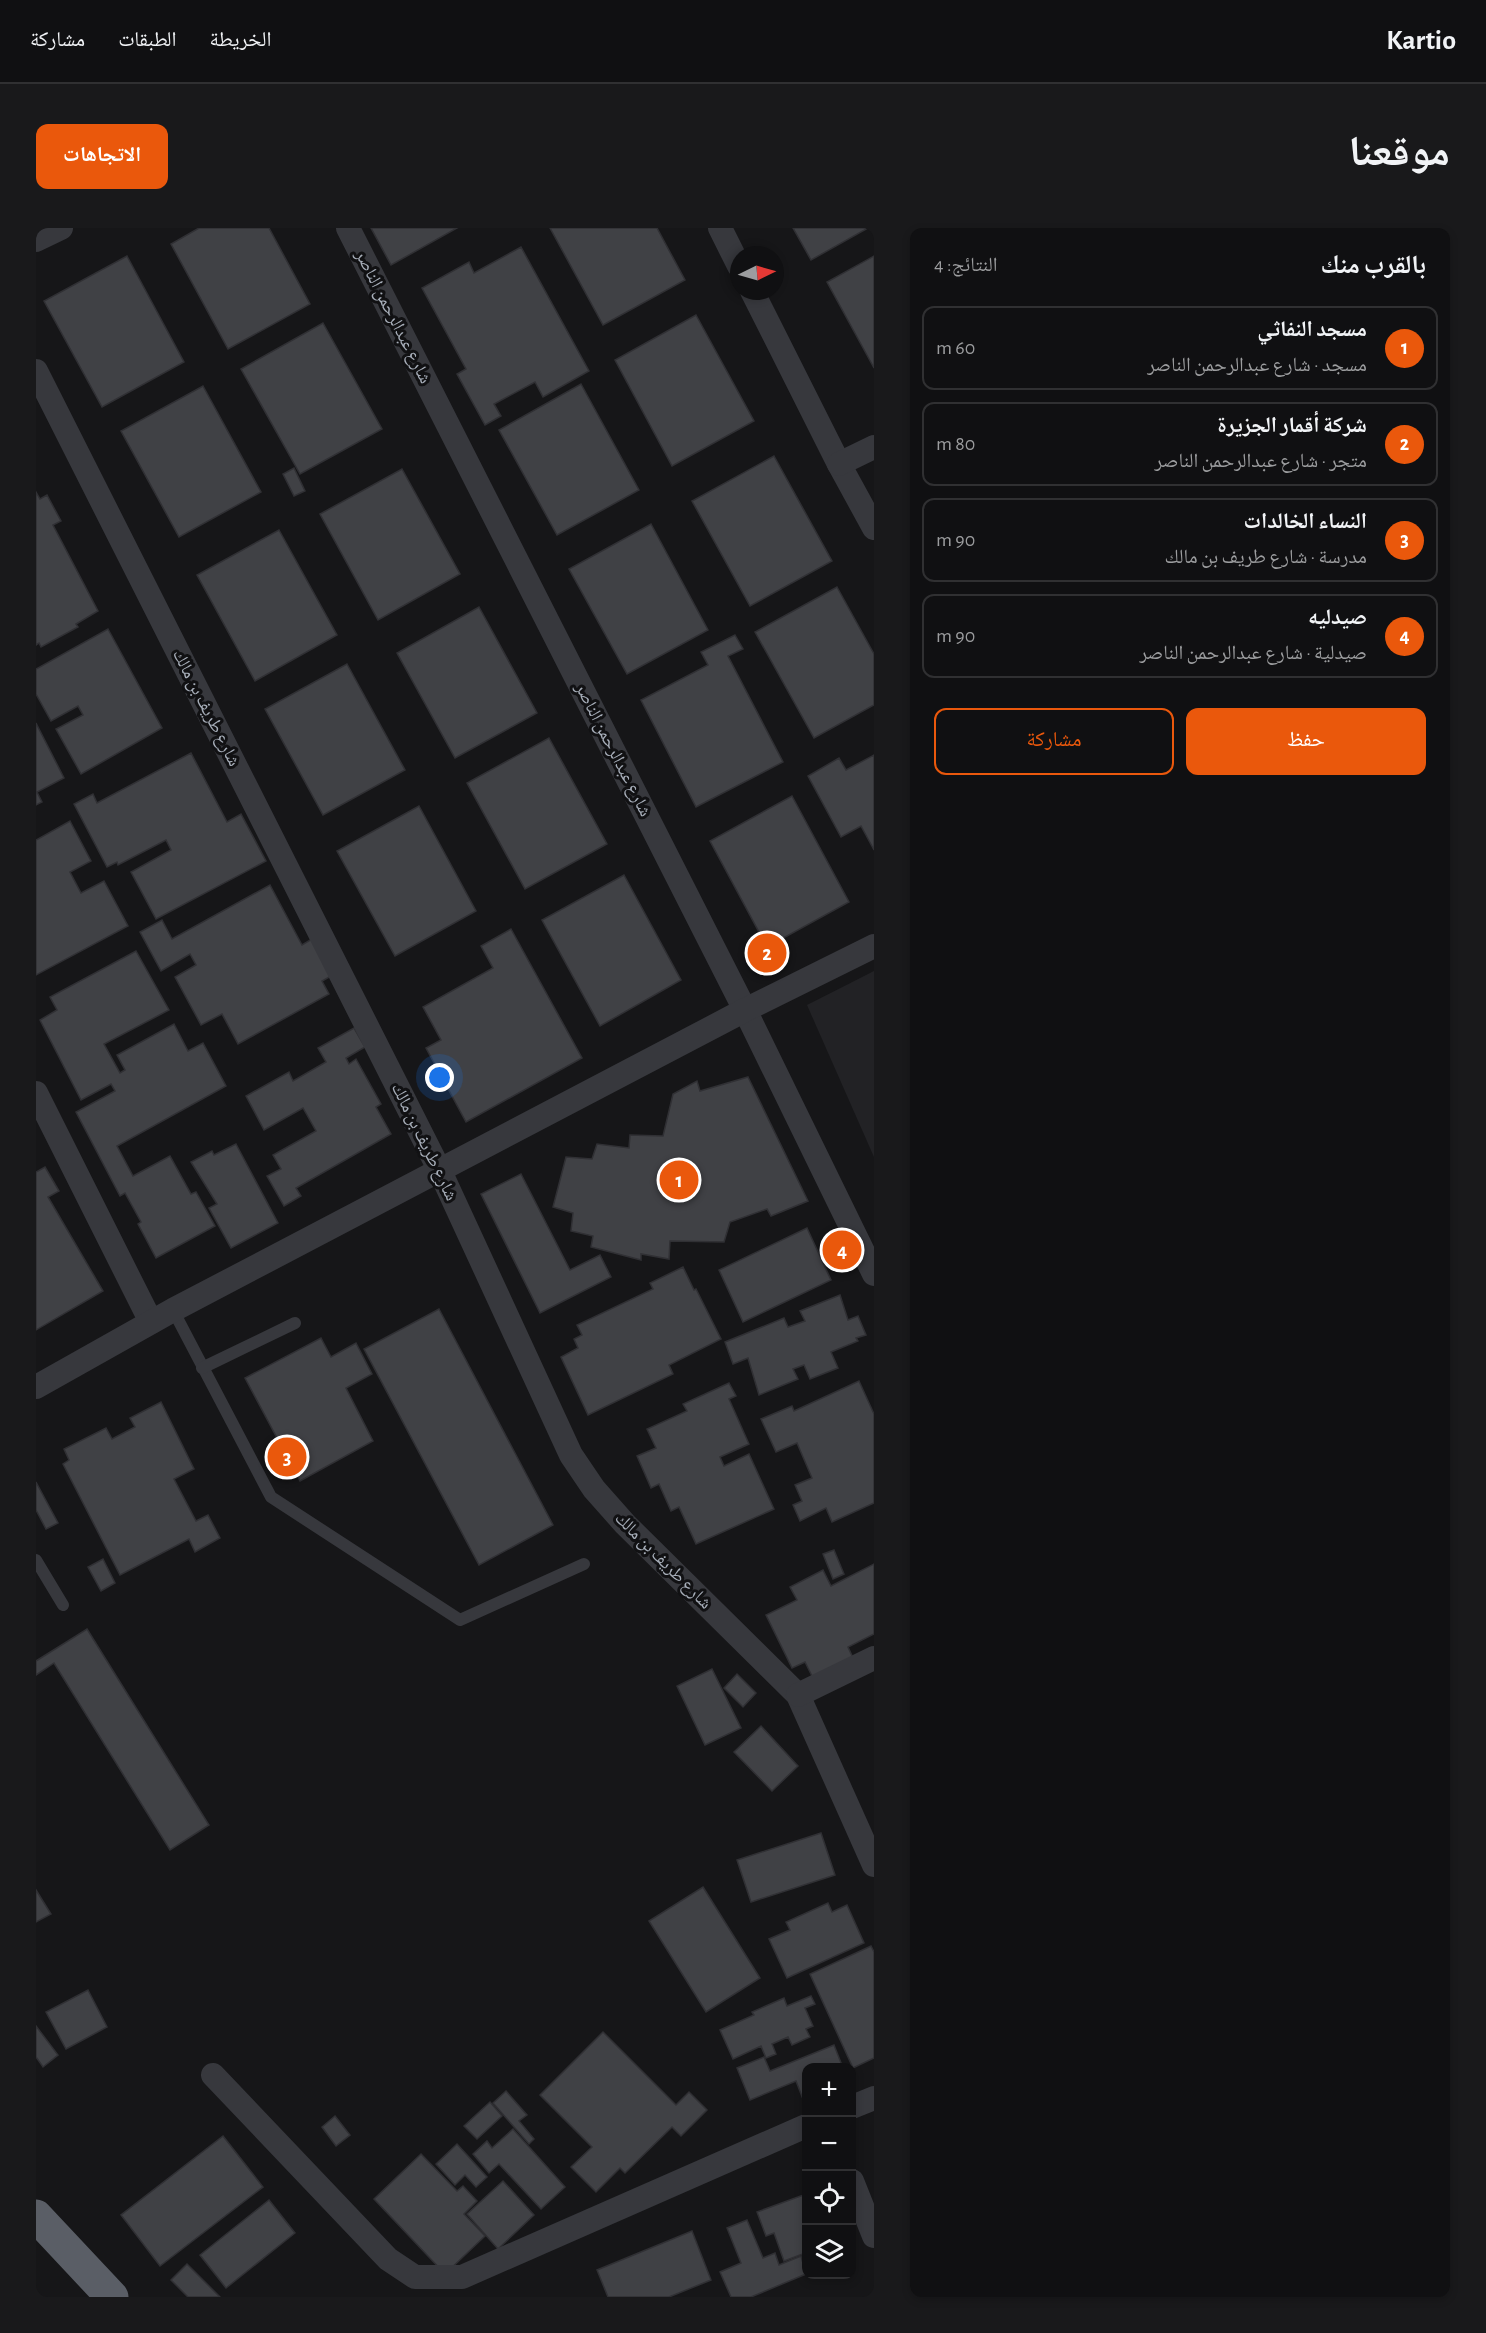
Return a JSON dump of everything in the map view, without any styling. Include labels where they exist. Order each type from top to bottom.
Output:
[{"type":"highway","points":[[36,2216],[112,2297]]},
{"type":"street","points":[[36,240],[61,228]]},
{"type":"street","name":"شارع عبدالرحمن الناصر","points":[[348,228],[745,1010],[874,1274]]},
{"type":"street","points":[[720,228],[730,248]]},
{"type":"street","points":[[757,300],[874,528]]},
{"type":"street","name":"شارع طريف بن مالك","points":[[36,371],[440,1171],[571,1455],[594,1489],[625,1524],[798,1695],[874,1865]]},
{"type":"street","points":[[839,464],[874,447]]},
{"type":"street","points":[[36,1388],[173,1310],[745,1010],[874,946]]},
{"type":"street","points":[[36,1093],[151,1322]]},
{"type":"street","points":[[798,1695],[874,1658]]},
{"type":"street","points":[[213,2075],[388,2259],[415,2277],[462,2277],[802,2128]]},
{"type":"street","points":[[856,2105],[874,2098]]},
{"type":"street","points":[[856,2191],[874,2236]]},
{"type":"lane","points":[[173,1310],[271,1497],[460,1620],[584,1564]]},
{"type":"lane","points":[[202,1368],[295,1323]]},
{"type":"lane","points":[[36,1560],[63,1605]]},
{"type":"shaded area","points":[[874,971],[874,1157],[807,1005]]},
{"type":"building","points":[[199,228],[269,228],[310,304],[228,349],[171,244]]},
{"type":"building","points":[[371,228],[457,228],[391,265]]},
{"type":"building","points":[[550,228],[657,228],[685,280],[603,325]]},
{"type":"building","points":[[793,228],[868,228],[811,260]]},
{"type":"building","points":[[521,247],[589,371],[543,397],[535,382],[494,404],[501,416],[485,425],[457,374],[466,369],[422,288],[469,262],[474,273]]},
{"type":"building","points":[[127,256],[184,362],[102,407],[44,301]]},
{"type":"building","points":[[874,256],[874,368],[827,282]]},
{"type":"building","points":[[696,315],[754,421],[672,466],[615,360]]},
{"type":"building","points":[[323,323],[382,429],[300,474],[241,369]]},
{"type":"building","points":[[581,384],[639,490],[557,535],[499,430]]},
{"type":"building","points":[[203,386],[261,492],[179,537],[121,431]]},
{"type":"building","points":[[774,456],[832,561],[750,606],[692,501]]},
{"type":"building","points":[[294,468],[305,491],[294,496],[283,474]]},
{"type":"building","points":[[402,469],[460,574],[378,620],[320,514]]},
{"type":"building","points":[[36,492],[40,499],[47,495],[61,521],[53,525],[98,611],[76,624],[78,627],[41,647],[39,643],[36,645]]},
{"type":"building","points":[[651,524],[708,630],[627,674],[569,569]]},
{"type":"building","points":[[279,530],[337,635],[255,681],[197,575]]},
{"type":"building","points":[[837,587],[874,654],[874,705],[814,738],[755,632]]},
{"type":"building","points":[[479,607],[537,713],[455,758],[397,653]]},
{"type":"building","points":[[108,629],[162,728],[81,774],[56,729],[83,715],[78,706],[51,721],[36,694],[36,669]]},
{"type":"building","points":[[735,635],[743,649],[728,656],[783,762],[696,807],[641,700],[708,665],[701,652]]},
{"type":"building","points":[[347,664],[405,770],[323,815],[265,709]]},
{"type":"building","points":[[36,723],[64,778],[37,792],[42,802],[36,805]]},
{"type":"building","points":[[549,738],[607,844],[525,889],[467,783]]},
{"type":"building","points":[[191,753],[227,822],[241,814],[266,861],[156,919],[131,872],[171,850],[166,840],[118,865],[117,862],[107,867],[74,804],[93,794],[97,803]]},
{"type":"building","points":[[874,755],[874,850],[861,826],[841,837],[808,776],[839,758],[846,770]]},
{"type":"building","points":[[792,796],[849,902],[767,947],[710,841]]},
{"type":"building","points":[[419,806],[476,911],[395,956],[337,851]]},
{"type":"building","points":[[70,821],[91,861],[70,872],[81,893],[104,881],[128,926],[36,975],[36,840]]},
{"type":"building","points":[[624,875],[681,980],[600,1026],[542,920]]},
{"type":"building","points":[[270,885],[302,945],[312,939],[333,975],[322,981],[329,994],[238,1044],[222,1014],[201,1025],[175,977],[196,965],[190,954],[161,971],[140,932],[162,920],[172,939]]},
{"type":"building","points":[[511,929],[582,1058],[466,1122],[426,1048],[441,1040],[423,1007],[493,968],[481,946]]},
{"type":"building","points":[[136,951],[169,1010],[104,1044],[120,1073],[125,1070],[117,1055],[174,1024],[188,1051],[203,1043],[226,1086],[117,1146],[133,1176],[170,1156],[191,1194],[196,1192],[215,1226],[156,1258],[138,1224],[141,1222],[125,1193],[120,1196],[76,1112],[115,1091],[111,1084],[81,1100],[40,1020],[57,1010],[50,997]]},
{"type":"building","points":[[354,1028],[365,1047],[346,1058],[349,1064],[356,1059],[381,1104],[376,1107],[391,1134],[296,1188],[301,1196],[284,1206],[267,1176],[281,1169],[273,1155],[316,1131],[303,1108],[264,1130],[246,1096],[289,1072],[293,1081],[326,1062],[318,1048]]},
{"type":"building","points":[[748,1077],[808,1201],[771,1216],[767,1209],[730,1222],[724,1242],[670,1241],[669,1259],[641,1254],[641,1260],[591,1247],[593,1236],[571,1231],[573,1213],[553,1207],[566,1157],[592,1159],[597,1144],[629,1148],[630,1135],[663,1136],[673,1094],[697,1081],[700,1091]]},
{"type":"building","points":[[236,1144],[278,1223],[231,1248],[209,1208],[217,1204],[191,1162],[212,1151],[214,1155]]},
{"type":"building","points":[[45,1167],[59,1191],[48,1197],[103,1291],[36,1330],[36,1172]]},
{"type":"building","points":[[521,1174],[570,1270],[600,1255],[611,1277],[540,1313],[481,1194]]},
{"type":"building","points":[[807,1228],[831,1280],[743,1322],[719,1270]]},
{"type":"building","points":[[683,1267],[721,1339],[669,1365],[673,1374],[588,1415],[561,1357],[578,1348],[574,1339],[582,1335],[577,1325],[653,1289],[650,1283]]},
{"type":"building","points":[[840,1295],[848,1320],[858,1316],[866,1335],[856,1338],[858,1341],[831,1352],[838,1368],[810,1379],[804,1365],[793,1369],[798,1379],[759,1395],[748,1358],[733,1364],[725,1342],[784,1318],[788,1327],[805,1321],[800,1311]]},
{"type":"building","points":[[439,1309],[553,1525],[479,1565],[364,1349]]},
{"type":"building","points":[[321,1338],[331,1357],[356,1343],[372,1374],[346,1388],[373,1441],[300,1481],[245,1378]]},
{"type":"building","points":[[859,1381],[874,1414],[874,1503],[832,1522],[826,1508],[800,1521],[793,1505],[802,1501],[795,1485],[812,1478],[797,1443],[776,1452],[761,1419],[792,1406],[794,1411]]},
{"type":"building","points":[[729,1383],[736,1396],[729,1399],[749,1444],[720,1457],[724,1466],[749,1454],[774,1509],[696,1544],[679,1507],[671,1511],[659,1484],[651,1488],[637,1456],[656,1448],[647,1429],[687,1411],[683,1404]]},
{"type":"building","points":[[161,1402],[194,1469],[174,1479],[196,1521],[208,1515],[220,1538],[195,1552],[189,1539],[120,1575],[63,1464],[69,1460],[64,1449],[106,1428],[112,1439],[135,1427],[130,1418]]},
{"type":"building","points":[[36,1482],[58,1523],[46,1529],[36,1510]]},
{"type":"building","points":[[834,1550],[844,1574],[833,1579],[823,1554]]},
{"type":"building","points":[[103,1559],[115,1583],[101,1591],[88,1567]]},
{"type":"building","points":[[874,1564],[874,1634],[848,1647],[853,1658],[813,1678],[805,1662],[792,1668],[766,1615],[797,1600],[790,1587],[823,1570],[831,1586]]},
{"type":"building","points":[[87,1629],[209,1825],[170,1850],[54,1663],[36,1675],[36,1661]]},
{"type":"building","points":[[712,1669],[741,1728],[705,1745],[677,1686]]},
{"type":"building","points":[[737,1674],[756,1693],[743,1707],[724,1688]]},
{"type":"building","points":[[761,1726],[798,1766],[772,1791],[734,1752]]},
{"type":"building","points":[[821,1833],[835,1875],[751,1902],[737,1860]]},
{"type":"building","points":[[703,1887],[760,1978],[706,2012],[649,1921]]},
{"type":"building","points":[[36,1890],[51,1914],[36,1922]]},
{"type":"building","points":[[828,1903],[832,1912],[847,1905],[864,1943],[787,1978],[769,1939],[790,1930],[786,1922]]},
{"type":"building","points":[[871,1946],[874,1952],[874,2058],[856,2067],[856,2063],[851,2063],[810,1974]]},
{"type":"building","points":[[88,1990],[107,2027],[66,2049],[46,2012]]},
{"type":"building","points":[[811,1996],[815,2004],[805,2008],[813,2026],[806,2029],[810,2037],[792,2045],[788,2037],[772,2044],[776,2054],[766,2058],[761,2046],[733,2059],[720,2030],[784,1998],[787,2006]]},
{"type":"building","points":[[36,2026],[58,2055],[43,2067],[36,2057]]},
{"type":"building","points":[[603,2032],[676,2105],[689,2092],[707,2110],[681,2136],[672,2127],[625,2173],[620,2168],[596,2192],[571,2167],[592,2147],[540,2095]]},
{"type":"building","points":[[834,2045],[841,2063],[802,2063],[802,2097],[796,2081],[750,2100],[737,2068],[764,2057],[770,2071]]},
{"type":"building","points":[[506,2091],[527,2115],[519,2121],[534,2139],[529,2144],[493,2103]]},
{"type":"building","points":[[490,2102],[502,2116],[477,2139],[464,2126]]},
{"type":"building","points":[[335,2116],[350,2135],[336,2146],[322,2127]]},
{"type":"building","points":[[513,2129],[565,2187],[541,2209],[499,2164],[489,2173],[473,2154],[487,2141],[492,2148]]},
{"type":"building","points":[[223,2136],[263,2187],[160,2266],[121,2215]]},
{"type":"building","points":[[457,2144],[487,2177],[476,2187],[465,2175],[455,2185],[436,2164]]},
{"type":"building","points":[[421,2154],[457,2191],[463,2186],[477,2201],[464,2214],[485,2236],[445,2274],[374,2199]]},
{"type":"building","points":[[503,2181],[534,2215],[498,2249],[467,2214]]},
{"type":"building","points":[[802,2195],[802,2254],[784,2261],[774,2233],[766,2236],[757,2212]]},
{"type":"building","points":[[269,2200],[295,2233],[226,2288],[200,2255]]},
{"type":"building","points":[[747,2220],[763,2258],[775,2253],[779,2265],[801,2256],[802,2276],[751,2297],[731,2297],[720,2272],[741,2263],[727,2228]]},
{"type":"building","points":[[692,2231],[711,2280],[669,2297],[608,2297],[597,2270]]},
{"type":"building","points":[[187,2264],[220,2297],[188,2297],[171,2280]]},
{"type":"place","name":"شركة أقمار الجزيرة","points":[[767,953]]},
{"type":"place","name":"مسجد النفاثي","points":[[679,1180]]},
{"type":"place","name":"صيدليه","points":[[842,1250]]},
{"type":"place","name":"النساء الخالدات","points":[[287,1457]]}]
